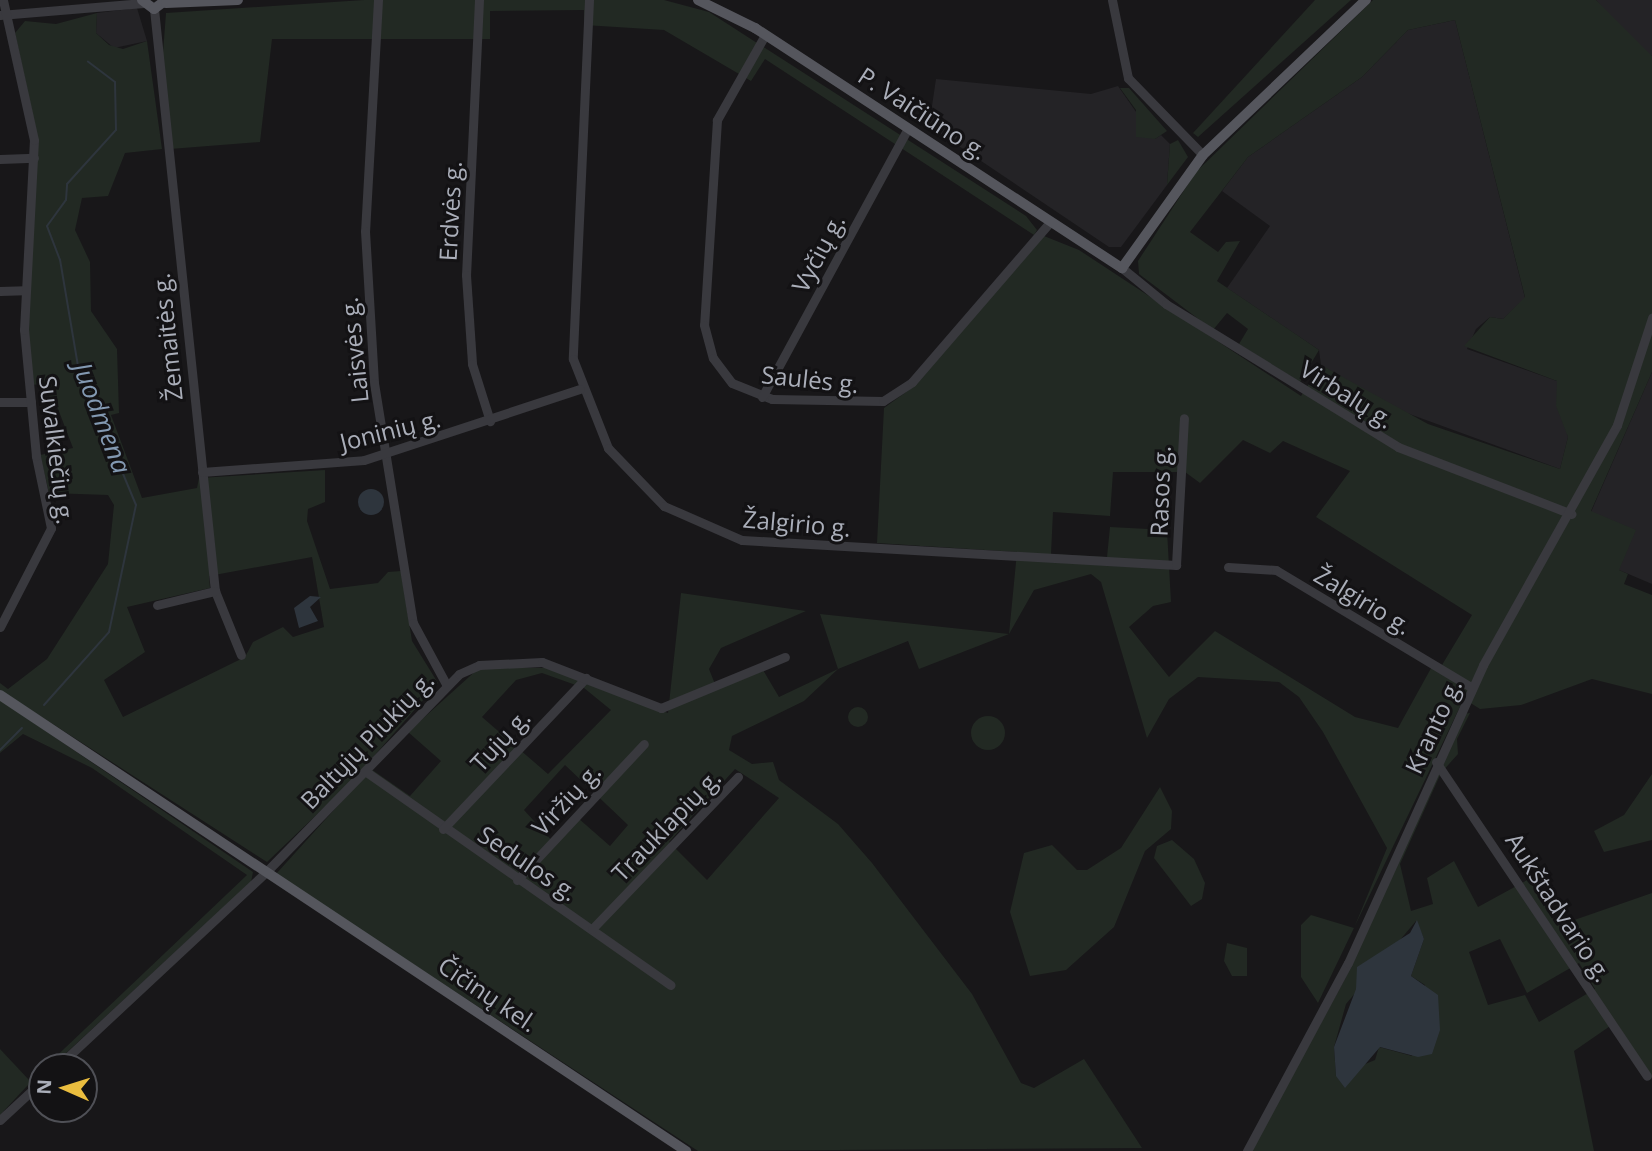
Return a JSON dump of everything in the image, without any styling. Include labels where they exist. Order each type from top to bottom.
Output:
[{"type":"main road","points":[[147,4],[166,1],[238,0]]},
{"type":"main road","name":"P. Vaičiūno g.","points":[[698,0],[765,35],[1122,268]]},
{"type":"main road","points":[[1122,268],[1203,155],[1366,0]]},
{"type":"main road","name":"Čičinų kel.","points":[[0,695],[686,1151]]},
{"type":"street","name":"Suvalkiečių g.","points":[[2,620],[51,528],[31,402],[24,290],[34,158],[33,124],[4,15],[3,0]]},
{"type":"street","name":"Laisvės g.","points":[[378,0],[365,252],[374,383],[388,454],[413,623],[446,684]]},
{"type":"street","name":"Erdvės g.","points":[[479,0],[466,275],[472,364],[490,421]]},
{"type":"street","name":"Žalgirio g.","points":[[589,0],[572,336],[580,389],[608,448],[642,489],[703,528],[742,540],[1176,565]]},
{"type":"street","points":[[1112,0],[1116,44],[1132,84],[1203,155]]},
{"type":"street","points":[[4,15],[117,1],[147,4]]},
{"type":"street","name":"Žemaitės g.","points":[[147,4],[154,23],[215,591],[241,655]]},
{"type":"street","name":"Saulės g.","points":[[765,35],[717,120],[704,325],[723,372],[762,397],[859,405],[883,401],[912,382],[1050,222]]},
{"type":"street","name":"Vyčių g.","points":[[762,397],[908,128]]},
{"type":"street","points":[[0,159],[34,158]]},
{"type":"street","name":"Virbalų g.","points":[[1122,268],[1166,304],[1398,447],[1572,514]]},
{"type":"street","points":[[0,291],[24,290]]},
{"type":"street","name":"Kranto g.","points":[[1247,1151],[1348,963],[1436,762],[1472,688],[1572,514],[1617,425],[1652,318]]},
{"type":"street","name":"Joninių g.","points":[[202,472],[339,464],[388,454],[580,389]]},
{"type":"street","points":[[0,402],[31,402]]},
{"type":"street","name":"Rasos g.","points":[[1176,565],[1184,418]]},
{"type":"street","name":"Žalgirio g.","points":[[1228,567],[1276,570],[1472,688]]},
{"type":"street","points":[[157,604],[215,591]]},
{"type":"street","name":"Baltųjų Plukių g.","points":[[72,1053],[267,871],[446,684],[479,665],[530,661],[586,678],[662,708],[785,657]]},
{"type":"street","name":"Tujų g.","points":[[443,829],[586,678]]},
{"type":"street","name":"Viržių g.","points":[[517,880],[644,744]]},
{"type":"street","name":"Aukštadvario g.","points":[[1436,762],[1647,1076]]},
{"type":"street","name":"Sedulos g.","points":[[365,771],[443,829],[671,985]]},
{"type":"street","name":"Trauklapių g.","points":[[592,929],[738,777]]},
{"type":"street","points":[[0,1120],[28,1094]]},
{"type":"shaded area","points":[[364,0],[664,0],[709,12],[1026,216],[1037,230],[1034,235],[765,59],[751,81],[664,30],[584,25],[584,10],[490,11],[490,39],[272,39],[260,142],[170,149],[162,66],[166,13]]},
{"type":"shaded area","points":[[1315,0],[1351,0],[1198,137],[1193,133]]},
{"type":"shaded area","points":[[1373,0],[1596,0],[1652,56],[1652,372],[1591,511],[1636,530],[1619,570],[1628,574],[1624,584],[1652,595],[1652,694],[1592,679],[1521,705],[1480,709],[1469,702],[1480,665],[1354,927],[1387,848],[1323,732],[1299,697],[1279,682],[1198,677],[1169,699],[1147,738],[1101,582],[1091,574],[1034,590],[1009,634],[1017,552],[877,543],[884,408],[913,387],[1044,236],[1079,250],[1301,396],[1321,365],[1428,424],[1560,469],[1568,437],[1556,406],[1557,381],[1464,346],[1490,317],[1503,319],[1525,297],[1455,20],[1408,30],[1362,77],[1248,157],[1190,232],[1218,252],[1226,242],[1240,241],[1217,281],[1319,350],[1300,382],[1239,344],[1248,329],[1227,313],[1213,330],[1139,274],[1138,261],[1196,172]],"holes":[[[1243,440],[1270,453],[1283,441],[1350,471],[1316,517],[1472,615],[1442,665],[1435,661],[1398,728],[1355,717],[1215,631],[1169,677],[1129,627],[1153,606],[1171,602],[1167,530],[1110,527],[1107,557],[1051,554],[1053,512],[1110,516],[1113,472],[1185,472],[1200,483]]]},
{"type":"shaded area","points":[[1596,0],[1652,0],[1652,56],[1639,50]]},
{"type":"shaded area","points":[[137,8],[147,41],[114,48],[96,33],[97,13]]},
{"type":"shaded area","points":[[97,13],[96,33],[109,45],[123,49],[147,41],[162,149],[125,153],[108,196],[82,198],[75,230],[90,262],[91,311],[117,349],[119,413],[111,415],[142,498],[197,488],[199,478],[325,470],[325,502],[308,509],[307,521],[330,589],[378,583],[388,572],[401,571],[412,641],[438,683],[353,780],[267,862],[0,690],[0,683],[8,689],[47,659],[108,564],[114,505],[108,495],[49,493],[40,455],[73,448],[58,409],[41,384],[32,385],[27,324],[38,139],[15,33],[25,21],[56,24]],"holes":[[[312,557],[324,627],[293,637],[283,627],[253,642],[245,657],[123,717],[104,680],[145,652],[127,607],[210,588],[209,576]]]},
{"type":"shaded area","points":[[1455,20],[1525,298],[1503,319],[1490,317],[1476,329],[1467,349],[1557,381],[1568,437],[1560,469],[1393,408],[1321,365],[1319,350],[1227,288],[1270,226],[1222,191],[1248,157],[1362,77],[1408,30]]},
{"type":"shaded area","points":[[936,79],[1091,94],[1118,86],[1155,139],[1161,135],[1170,144],[1167,185],[1121,247],[1109,247],[929,126]]},
{"type":"shaded area","points":[[1120,88],[1129,88],[1167,131],[1155,139],[1136,137],[1136,110]]},
{"type":"shaded area","points":[[1178,140],[1188,157],[1167,185],[1170,144]]},
{"type":"shaded area","points":[[1652,372],[1652,584],[1619,570],[1591,512]]},
{"type":"shaded area","points":[[371,489],[380,493],[384,502],[380,511],[371,515],[362,511],[358,502],[362,493]]},
{"type":"shaded area","points":[[681,593],[806,611],[721,648],[709,669],[715,684],[760,665],[779,697],[838,669],[804,701],[732,736],[729,750],[752,764],[773,762],[779,780],[838,824],[872,863],[972,994],[1021,1083],[1034,1088],[1084,1059],[1142,1148],[698,1151],[276,874],[371,769],[410,796],[441,761],[408,732],[480,667],[547,668],[668,713]],"holes":[[[542,673],[584,688],[611,710],[548,774],[482,717],[516,680]],[[565,765],[628,825],[610,846],[578,818],[555,844],[524,810]],[[735,769],[779,798],[707,880],[669,842]]]},
{"type":"shaded area","points":[[310,596],[321,597],[310,607],[318,621],[299,628],[294,608]]},
{"type":"shaded area","points":[[820,614],[1009,634],[919,669],[908,641],[838,669]]},
{"type":"shaded area","points":[[0,700],[253,872],[251,882],[66,1053],[60,1053],[247,875],[92,768],[23,734],[0,753]]},
{"type":"shaded area","points":[[858,707],[865,710],[868,717],[865,724],[858,727],[851,724],[848,717],[851,710]]},
{"type":"shaded area","points":[[1470,713],[1457,739],[1458,754],[1441,773],[1400,864],[1411,911],[1433,904],[1427,878],[1454,861],[1478,907],[1529,879],[1557,926],[1652,893],[1652,1079],[1616,1022],[1574,1051],[1594,1151],[1251,1151],[1345,979],[1463,714]],"holes":[[[1416,921],[1424,939],[1411,976],[1425,985],[1412,1056],[1379,1047],[1375,1060],[1336,1076],[1334,1047],[1346,1004]],[[1500,939],[1527,993],[1579,963],[1595,989],[1539,1022],[1525,995],[1488,1005],[1469,952]]]},
{"type":"shaded area","points":[[988,716],[1000,721],[1005,733],[1000,745],[988,750],[976,745],[971,733],[976,721]]},
{"type":"shaded area","points":[[1652,774],[1652,840],[1604,852],[1594,831],[1624,815]]},
{"type":"shaded area","points":[[1160,787],[1172,811],[1171,829],[1145,851],[1114,927],[1066,970],[1030,976],[1010,912],[1024,853],[1052,845],[1077,870],[1087,870],[1121,848]]},
{"type":"shaded area","points":[[1172,840],[1194,859],[1205,883],[1202,899],[1191,906],[1154,858],[1157,846]]},
{"type":"shaded area","points":[[1311,915],[1354,928],[1318,1003],[1301,977],[1301,925]]},
{"type":"shaded area","points":[[1417,920],[1424,939],[1411,976],[1438,995],[1440,1030],[1432,1054],[1418,1057],[1380,1047],[1345,1088],[1336,1076],[1334,1047],[1356,989],[1357,967],[1410,933]]},
{"type":"shaded area","points":[[1227,943],[1247,948],[1247,976],[1232,976],[1224,961]]},
{"type":"shaded area","points":[[0,1049],[28,1079],[28,1085],[0,1115]]},
{"type":"waterway","name":"Juodmena","points":[[44,705],[109,632],[136,505],[78,366],[60,260],[47,226],[66,200],[67,184],[116,130],[115,82],[88,62]]},
{"type":"waterway","name":"Juodmena","points":[[0,750],[22,728]]}]
